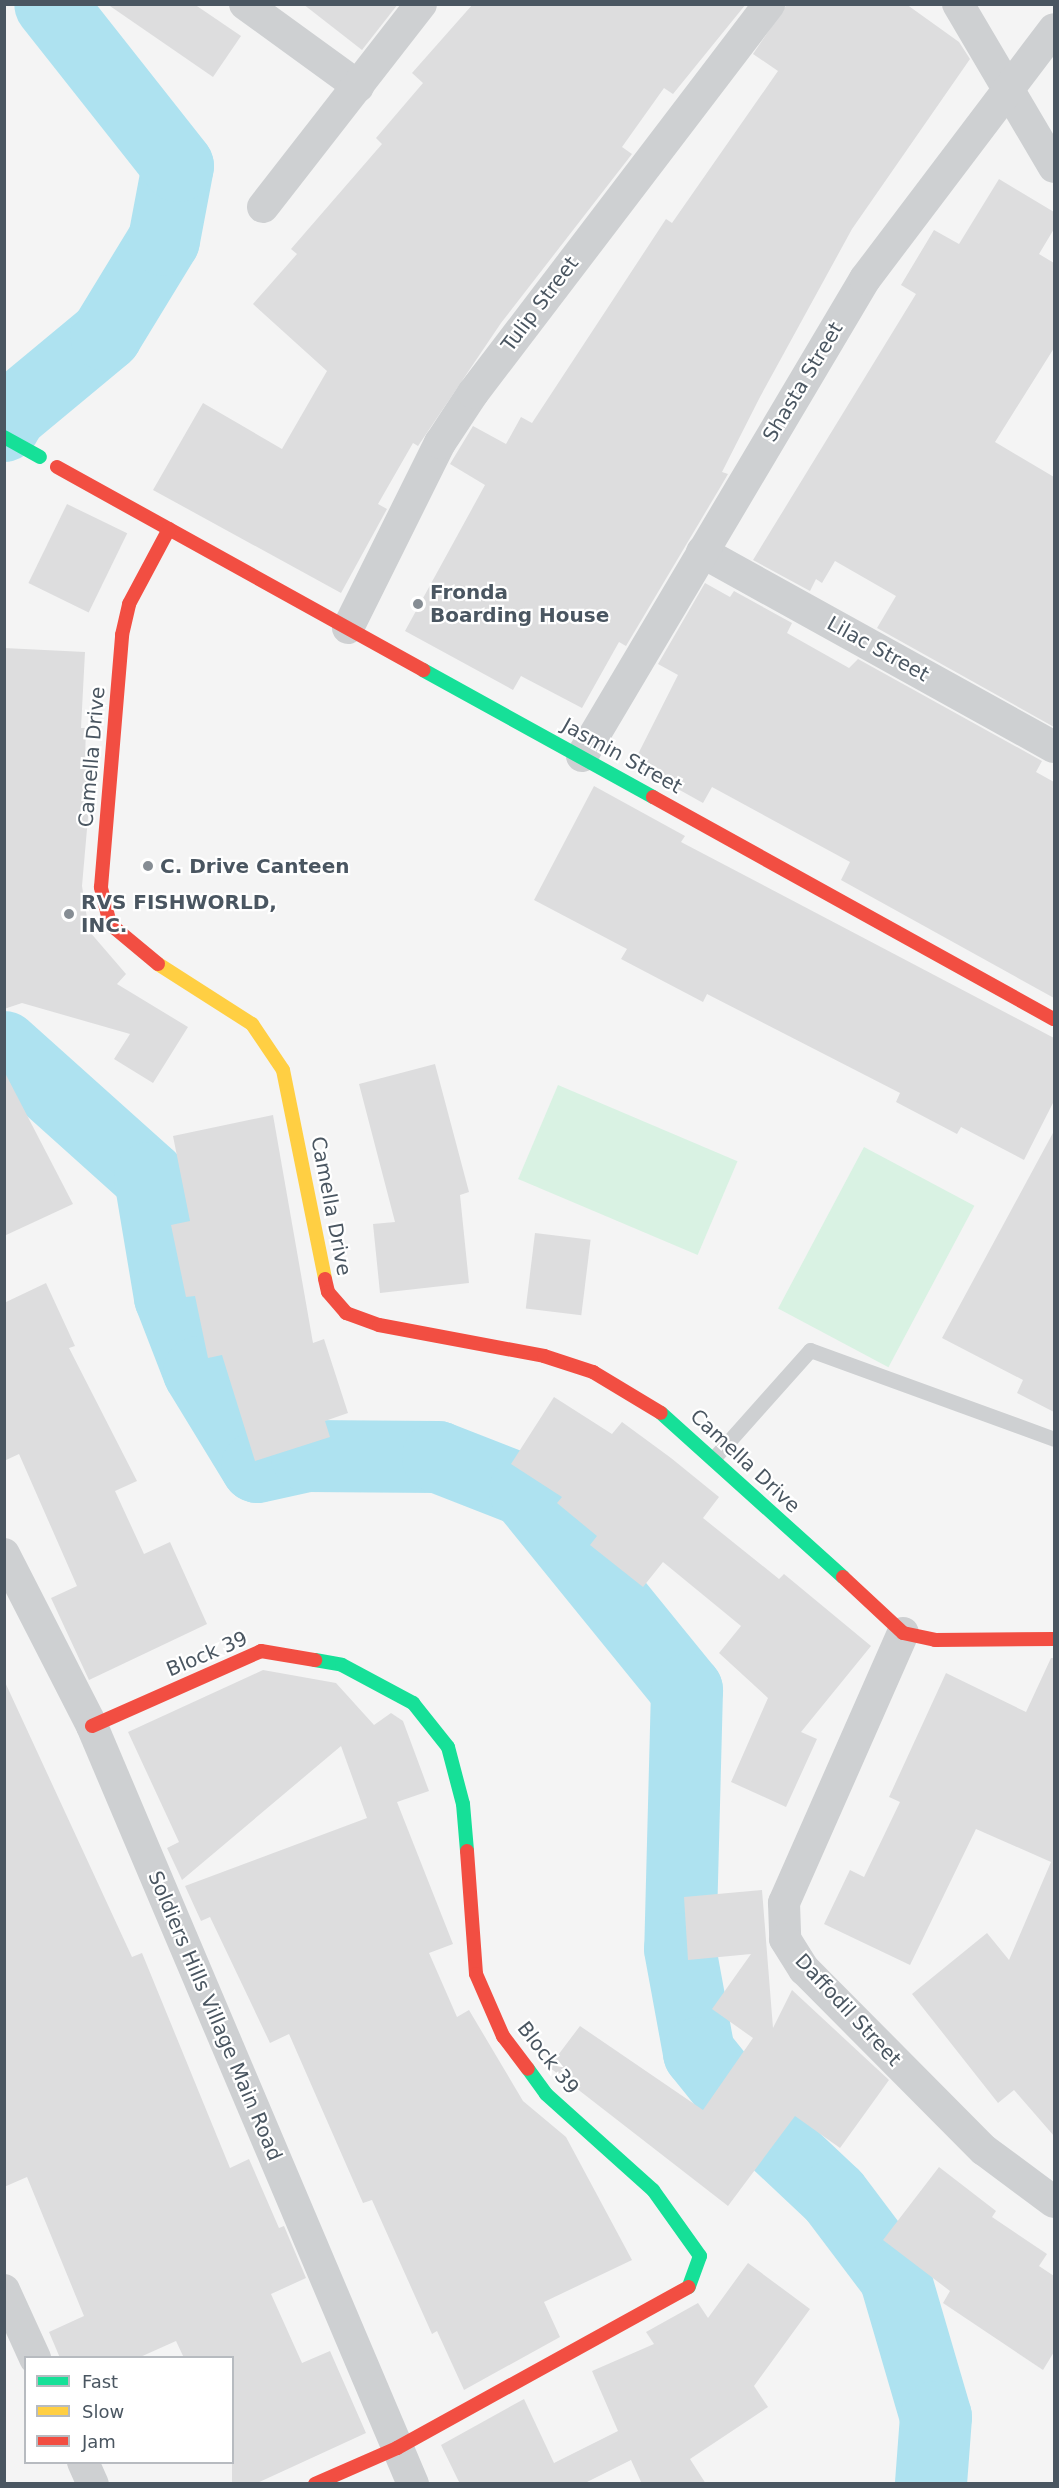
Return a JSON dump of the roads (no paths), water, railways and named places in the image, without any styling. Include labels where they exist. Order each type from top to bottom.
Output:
[{"type":"street","points":[[245,4],[358,86]]},
{"type":"street","points":[[263,207],[421,4]]},
{"type":"street","name":"Tulip Street","points":[[348,627],[440,443],[473,393],[769,4]]},
{"type":"street","points":[[958,4],[1010,86],[1054,167]]},
{"type":"street","name":"Shasta Street","points":[[582,756],[865,279],[1054,29]]},
{"type":"street","name":"Jasmin Street","points":[[4,437],[1054,1019]]},
{"type":"street","name":"Camella Drive","points":[[169,529],[133,595],[122,635],[101,887],[110,924],[134,948],[252,1024],[268,1042],[283,1070],[328,1292],[346,1313],[379,1325],[507,1346],[593,1372],[646,1402],[713,1459],[903,1633]]},
{"type":"street","name":"Lilac Street","points":[[702,552],[1054,747]]},
{"type":"street","name":"Soldiers Hills Village Main Road","points":[[4,1554],[92,1726],[413,2484]]},
{"type":"street","points":[[903,1633],[935,1640],[1054,1639]]},
{"type":"street","name":"Daffodil Street","points":[[903,1633],[784,1903],[785,1939],[804,1969],[984,2150],[1054,2202]]},
{"type":"street","name":"Block 39","points":[[92,1726],[261,1651],[342,1665],[413,1703],[448,1748],[463,1804],[476,1974],[503,2036],[546,2094],[653,2190],[700,2256],[694,2284],[397,2448],[315,2484]]},
{"type":"street","points":[[4,2290],[35,2356]]},
{"type":"street","points":[[83,2464],[93,2484]]},
{"type":"lane","points":[[713,1459],[810,1350],[1054,1439]]},
{"type":"waterway","points":[[4,426],[11,414],[106,335],[164,240],[178,166],[50,4]]},
{"type":"waterway","points":[[4,1047],[150,1178],[170,1297],[199,1372],[257,1467],[307,1456],[438,1457],[525,1491],[687,1690],[680,1949],[699,2053],[752,2119],[834,2196],[895,2277],[936,2417],[931,2484]]},
{"type":"place","name":"Fronda Boarding House","points":[[418,604]]},
{"type":"place","name":"C. Drive Canteen","points":[[148,866]]},
{"type":"place","name":"RVS FISHWORLD, INC.","points":[[69,914]]}]
